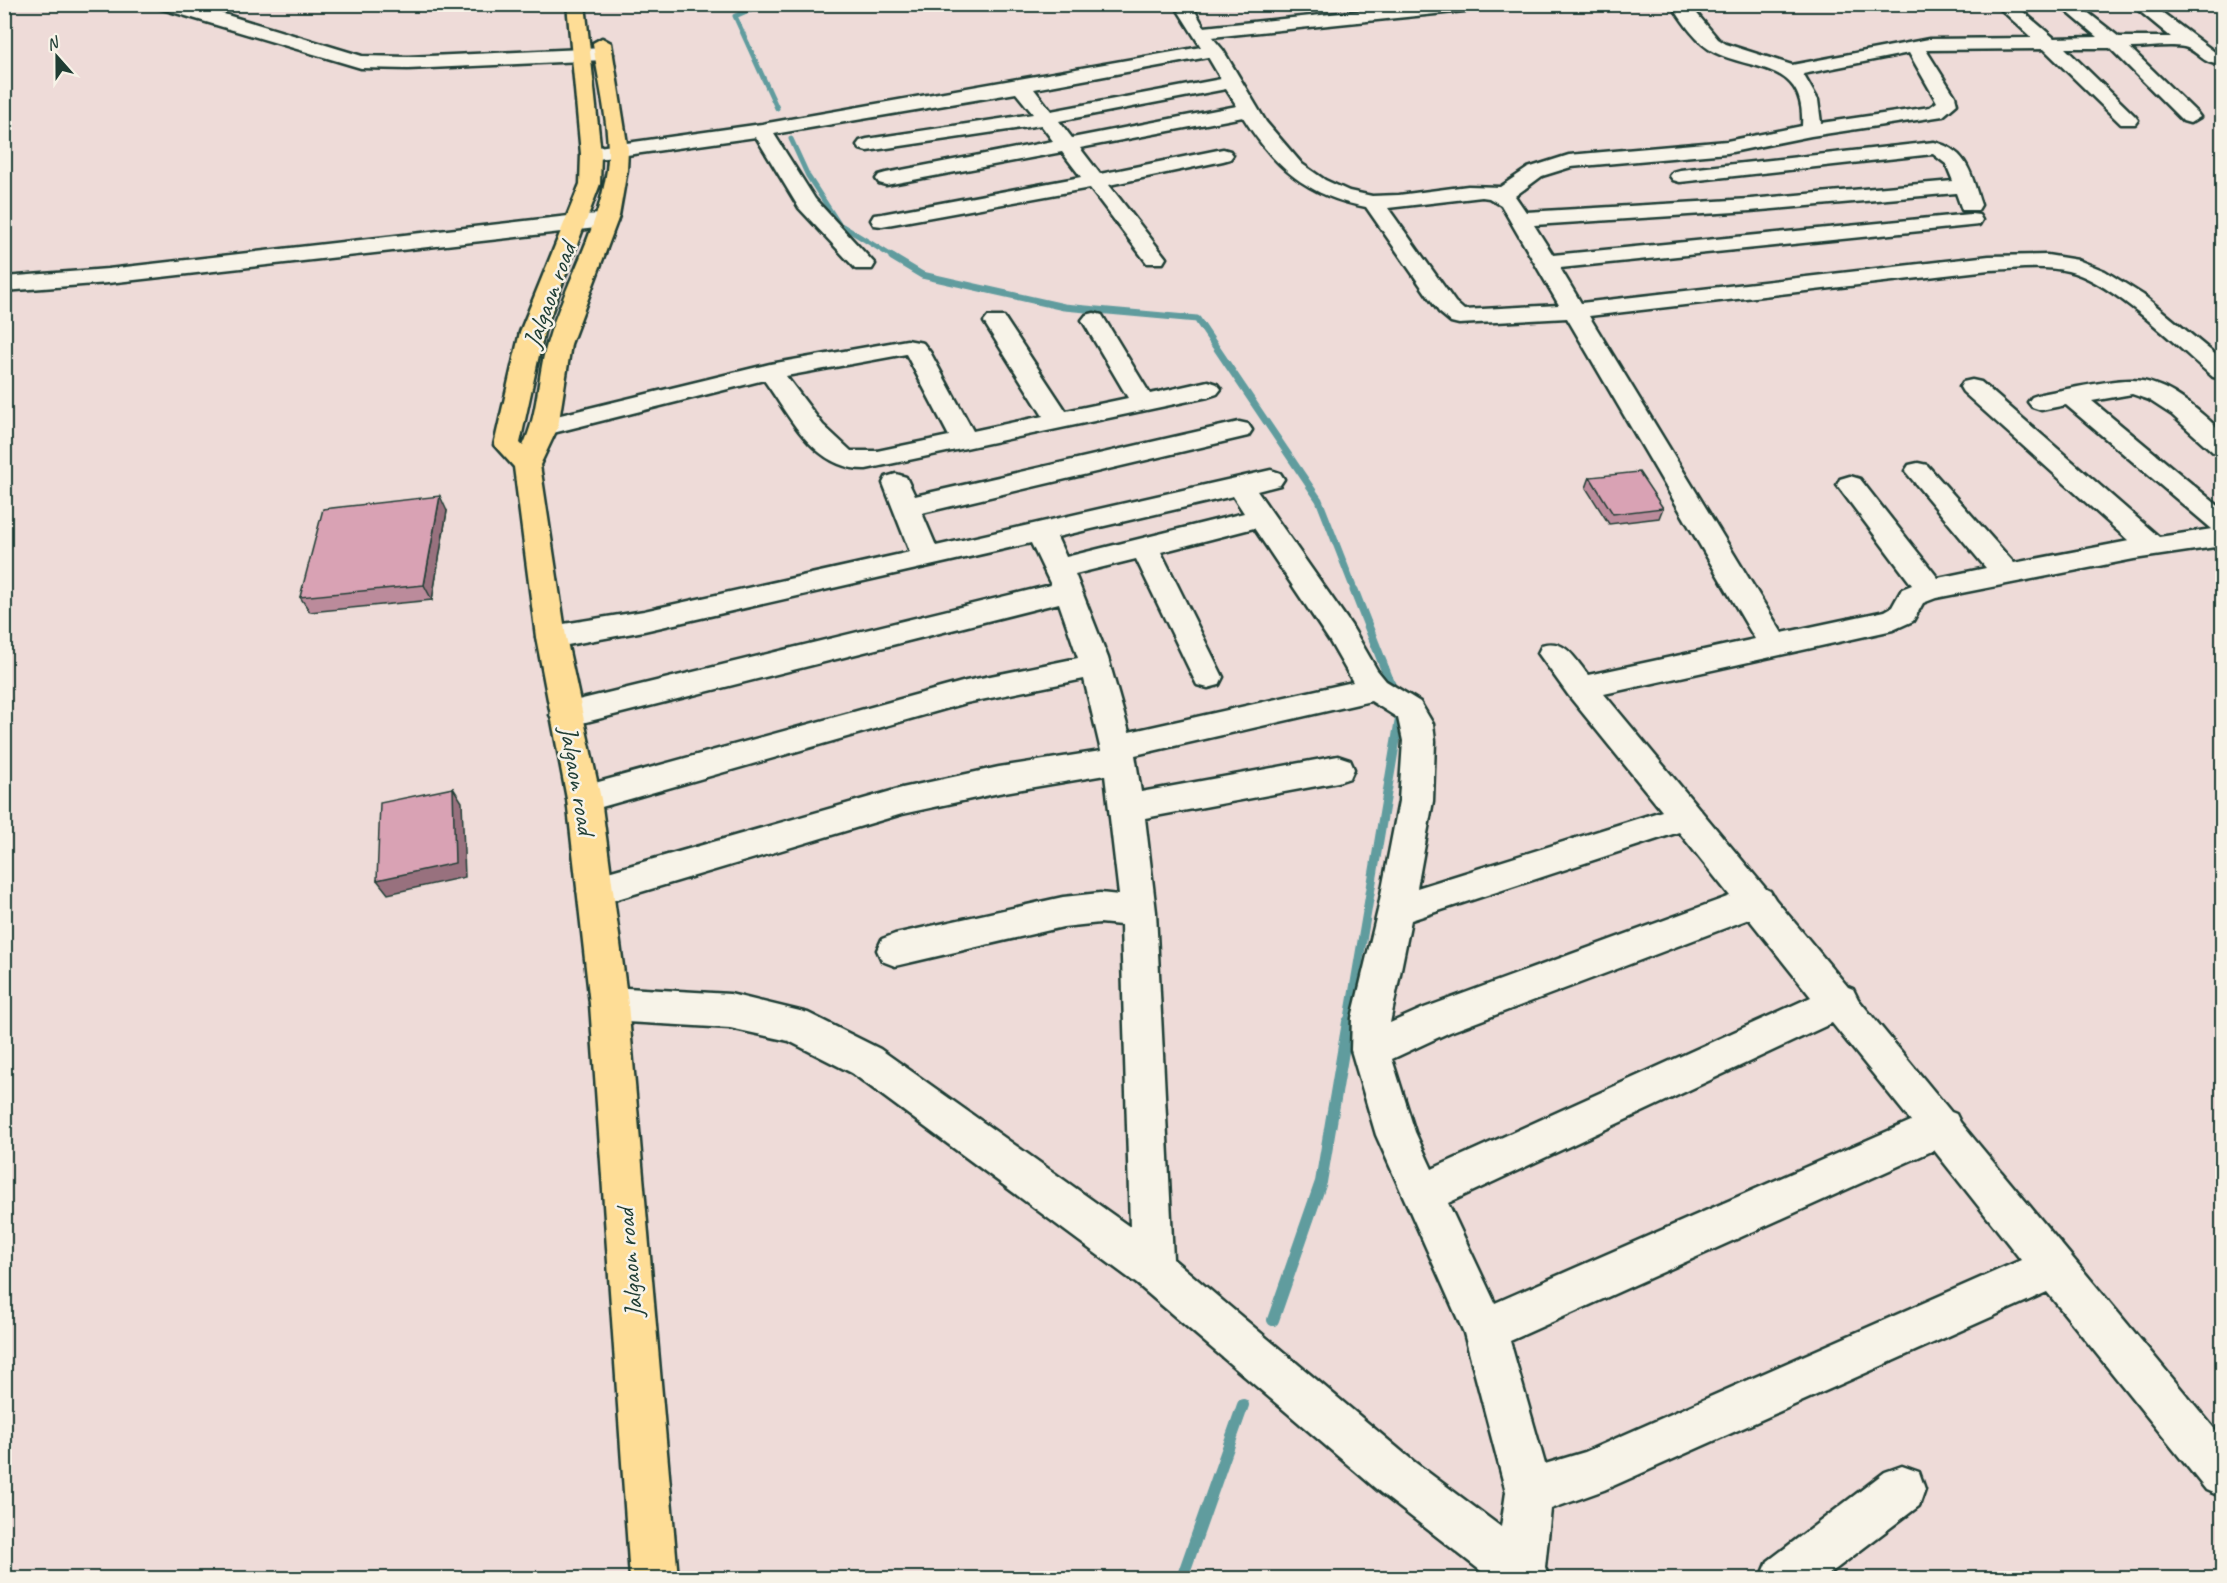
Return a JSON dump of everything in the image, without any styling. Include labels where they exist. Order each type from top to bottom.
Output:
[{"type":"highway","name":"Jalgaon road","points":[[583,9],[581,57],[591,154],[590,184],[532,332],[507,445],[527,465],[550,637],[584,799],[609,1004],[654,1578]]},
{"type":"highway","points":[[527,465],[545,427],[560,344],[606,221],[617,170],[618,150],[604,54],[583,9]]},
{"type":"street","points":[[165,4],[361,62],[581,57],[604,54]]},
{"type":"street","points":[[1182,4],[1248,110],[1280,154],[1302,174],[1338,194],[1372,202],[1472,191],[1494,192],[1509,201],[1774,646]]},
{"type":"street","points":[[591,154],[762,130],[1021,86],[1206,42],[1405,8],[1484,4]]},
{"type":"street","points":[[1679,4],[1712,43],[1720,48],[1770,62],[1790,71],[1797,77],[1813,114],[1811,130]]},
{"type":"street","points":[[2003,4],[2049,43],[2128,120]]},
{"type":"street","points":[[2066,4],[2115,43],[2190,117]]},
{"type":"street","points":[[2139,4],[2219,63]]},
{"type":"street","points":[[1790,71],[1914,46],[2188,42]]},
{"type":"street","points":[[1502,195],[1535,172],[1569,160],[1727,147],[1811,130],[1944,109],[1947,105],[1945,96],[1914,46]]},
{"type":"street","points":[[867,145],[1046,118],[1232,82]]},
{"type":"street","points":[[1021,86],[1155,258]]},
{"type":"street","points":[[886,179],[1248,110]]},
{"type":"street","points":[[762,130],[807,203],[864,264]]},
{"type":"street","points":[[1680,176],[1934,148],[1947,152],[1955,158],[1982,242]]},
{"type":"street","points":[[882,220],[1223,155]]},
{"type":"street","points":[[1519,219],[1750,205],[1964,186]]},
{"type":"street","points":[[1372,202],[1452,313],[1468,317],[1573,311],[1982,242]]},
{"type":"street","points":[[4,284],[108,276],[577,222],[606,221]]},
{"type":"street","points":[[1545,263],[1982,242],[2036,261],[2082,269],[2128,297],[2223,372]]},
{"type":"street","points":[[1094,320],[1143,403]]},
{"type":"street","points":[[996,321],[1059,421]]},
{"type":"street","points":[[545,427],[770,371],[899,347],[914,348],[965,441]]},
{"type":"street","points":[[770,371],[829,448],[844,458],[875,460],[1209,389]]},
{"type":"street","points":[[1972,387],[2153,548]]},
{"type":"street","points":[[2040,402],[2132,387],[2154,391],[2223,446]]},
{"type":"street","points":[[2071,397],[2223,523]]},
{"type":"street","points":[[926,557],[902,495],[1239,430]]},
{"type":"street","points":[[1918,471],[2007,574]]},
{"type":"street","points":[[550,637],[644,621],[1256,483],[1263,516],[1340,633],[1366,678],[1375,689],[1409,710],[1417,724],[1419,741],[1416,801],[1396,910],[1371,1018],[1370,1050],[1396,1135],[1485,1330],[1529,1492],[1522,1575]]},
{"type":"street","points":[[1850,485],[1931,589]]},
{"type":"street","points":[[567,715],[1062,580],[1144,547],[1263,516]]},
{"type":"street","points":[[1040,531],[1062,580],[1095,666],[1119,753],[1138,912],[1152,1269]]},
{"type":"street","points":[[1580,688],[1893,620],[1903,614],[1912,596],[1931,589],[2223,537]]},
{"type":"street","points":[[1144,547],[1208,677]]},
{"type":"street","points":[[1553,653],[1840,1001],[2223,1474]]},
{"type":"street","points":[[584,799],[966,692],[1095,666]]},
{"type":"street","points":[[594,891],[903,801],[1119,753],[1375,689]]},
{"type":"street","points":[[1127,808],[1338,770]]},
{"type":"street","points":[[1396,910],[1687,816]]},
{"type":"street","points":[[1370,1050],[1437,1020],[1758,901]]},
{"type":"street","points":[[895,950],[1063,912],[1100,908],[1138,912]]},
{"type":"street","points":[[1423,1194],[1840,1001]]},
{"type":"street","points":[[609,1004],[730,1011],[795,1025],[866,1061],[1152,1269],[1406,1484],[1522,1575]]},
{"type":"street","points":[[1485,1330],[1942,1126]]},
{"type":"street","points":[[1529,1492],[1588,1474],[2053,1266]]},
{"type":"street","points":[[1785,1578],[1902,1489]]},
{"type":"building","points":[[1639,472],[1663,508],[1613,514],[1590,477]]},
{"type":"building","points":[[440,496],[424,585],[300,597],[323,509]]},
{"type":"building","points":[[453,788],[455,863],[377,880],[380,803]]},
{"type":"waterway","points":[[763,4],[735,16],[777,108]]},
{"type":"waterway","points":[[791,139],[808,176],[839,224],[895,258]]},
{"type":"waterway","points":[[892,257],[922,275],[1064,307],[1197,319],[1319,500],[1355,592]]},
{"type":"waterway","points":[[1354,590],[1392,687]]},
{"type":"waterway","points":[[1348,1024],[1401,710]]},
{"type":"waterway","points":[[1273,1320],[1321,1182],[1348,1022]]},
{"type":"waterway","points":[[1182,1578],[1243,1405]]}]
